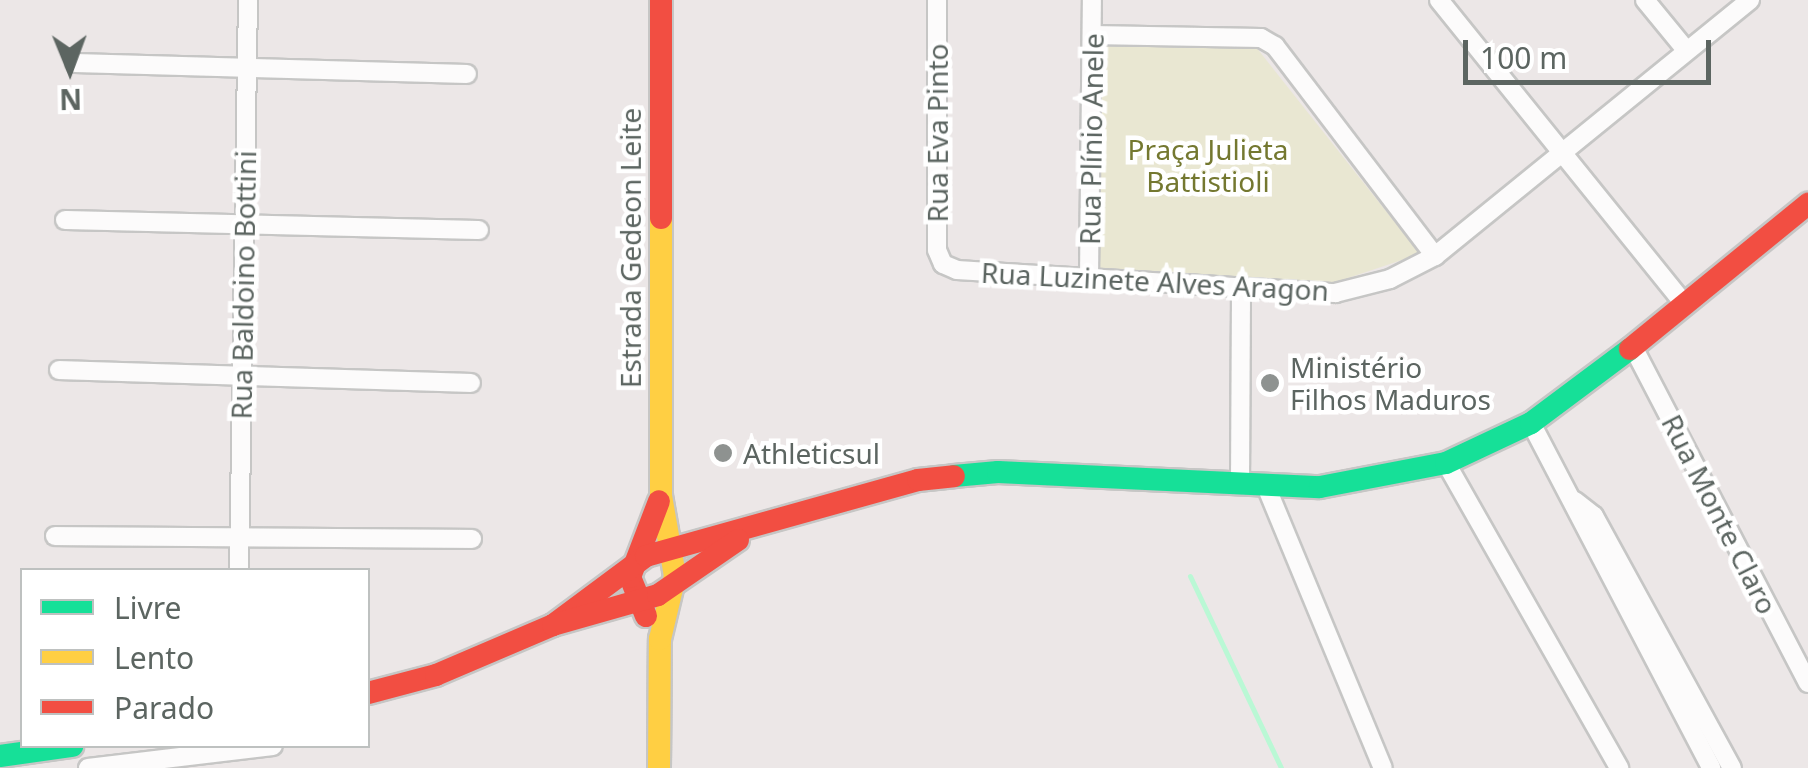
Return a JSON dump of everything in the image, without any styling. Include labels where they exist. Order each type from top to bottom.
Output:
[{"type":"main road","name":"Estrada Gedeon Leite","points":[[658,768],[660,639],[672,587],[661,496],[662,0]]},
{"type":"main road","points":[[553,625],[632,563],[918,480],[998,472],[1320,487],[1446,463],[1531,423],[1808,204]]},
{"type":"main road","name":"Estrada Gedeon Leite","points":[[632,563],[661,496]]},
{"type":"main road","points":[[371,691],[436,675],[553,625],[639,602],[672,587],[752,531]]},
{"type":"main road","points":[[632,563],[639,602],[660,639]]},
{"type":"main road","points":[[0,756],[58,748]]},
{"type":"street","name":"Rua Baldoino Bottini","points":[[240,568],[248,0]]},
{"type":"street","name":"Rua Eva Pinto","points":[[937,0],[937,250],[943,264]]},
{"type":"street","name":"Rua Plínio Anele","points":[[1089,278],[1092,0]]},
{"type":"street","points":[[1438,0],[1684,304]]},
{"type":"street","points":[[1645,0],[1686,50]]},
{"type":"street","name":"Rua Luzinete Alves Aragon","points":[[943,264],[1089,278],[1335,292],[1390,278],[1436,256],[1750,0]]},
{"type":"street","points":[[1092,35],[1261,38],[1276,46],[1436,256]]},
{"type":"street","points":[[75,63],[467,74]]},
{"type":"street","points":[[65,220],[478,230]]},
{"type":"street","points":[[1240,287],[1240,486]]},
{"type":"street","name":"Rua Monte Claro","points":[[1632,345],[1808,683]]},
{"type":"street","points":[[59,370],[471,383]]},
{"type":"street","points":[[1531,423],[1575,502],[1596,560],[1711,768]]},
{"type":"street","points":[[1446,463],[1619,768]]},
{"type":"street","points":[[1266,486],[1383,768]]},
{"type":"street","points":[[1575,502],[1594,516],[1732,768]]},
{"type":"street","points":[[56,536],[239,534],[472,539]]},
{"type":"street","points":[[1689,730],[1708,721]]},
{"type":"street","points":[[88,768],[262,748]]},
{"type":"green space","name":"Praça Julieta Battistioli","points":[[1100,44],[1256,47],[1420,254],[1333,283],[1096,269]]},
{"type":"waterway","points":[[1190,576],[1281,768]]},
{"type":"traffic: fast","points":[[954,476],[998,472],[1320,487],[1446,463],[1531,423],[1630,349]]},
{"type":"traffic: fast","points":[[0,756],[58,748]]},
{"type":"traffic: slow","points":[[659,768],[660,639],[675,576],[661,496],[661,218]]},
{"type":"traffic: jam","points":[[661,0],[661,218]]},
{"type":"traffic: jam","points":[[1630,349],[1808,204]]},
{"type":"traffic: jam","points":[[553,625],[646,556],[918,480],[954,476]]},
{"type":"traffic: jam","points":[[646,616],[630,577],[659,501]]},
{"type":"traffic: jam","points":[[370,692],[436,675],[553,625],[658,595],[738,540]]},
{"type":"place","name":"Ministério Filhos Maduros","points":[[1270,383]]},
{"type":"place","name":"Athleticsul","points":[[723,453]]}]
